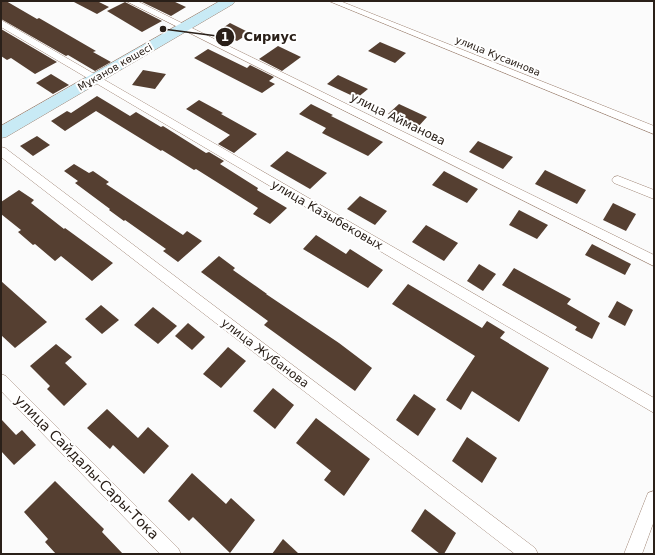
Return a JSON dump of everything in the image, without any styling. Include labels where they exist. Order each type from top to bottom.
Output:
[{"type":"street","name":"улица Айманова","points":[[130,1],[654,261]]},
{"type":"street","name":"Мұканов көшесі","points":[[1,133],[229,1]]},
{"type":"street","name":"улица Кусаинова","points":[[333,1],[654,130]]},
{"type":"street","name":"улица Казыбековых","points":[[1,23],[654,406]]},
{"type":"street","name":"улица Жубанова","points":[[1,151],[529,554]]},
{"type":"street","points":[[618,180],[654,195]]},
{"type":"street","name":"улица Сайдалы-Сары-Тока","points":[[1,381],[172,554]]},
{"type":"street","points":[[633,554],[654,499]]},
{"type":"building","points":[[1,1],[6,1],[37,19],[39,18],[96,51],[93,52],[111,62],[95,71],[68,55],[66,56],[1,19]]},
{"type":"building","points":[[72,1],[97,1],[109,7],[97,14]]},
{"type":"building","points":[[140,1],[173,1],[186,7],[171,16]]},
{"type":"building","points":[[125,2],[162,21],[142,32],[107,11]]},
{"type":"building","points":[[230,23],[250,33],[237,41],[217,32]]},
{"type":"building","points":[[1,29],[57,62],[35,74],[11,58],[7,60],[1,56]]},
{"type":"building","points":[[380,42],[406,53],[395,63],[368,51]]},
{"type":"building","points":[[278,46],[301,57],[282,71],[259,59]]},
{"type":"building","points":[[208,49],[247,68],[250,65],[274,77],[269,81],[275,84],[262,93],[194,58]]},
{"type":"building","points":[[143,70],[166,74],[155,89],[132,85]]},
{"type":"building","points":[[51,74],[69,85],[53,94],[36,83]]},
{"type":"building","points":[[338,75],[368,89],[357,98],[327,84]]},
{"type":"building","points":[[97,96],[130,116],[136,112],[161,127],[163,126],[206,153],[209,152],[224,161],[220,164],[258,188],[257,190],[287,208],[270,224],[253,214],[258,208],[196,169],[194,170],[162,150],[161,151],[96,111],[65,131],[51,121],[67,111],[71,113]]},
{"type":"building","points":[[199,100],[257,134],[234,153],[218,144],[230,135],[186,109]]},
{"type":"building","points":[[311,104],[333,115],[331,116],[383,142],[368,156],[322,133],[326,128],[299,114]]},
{"type":"building","points":[[399,104],[427,117],[417,128],[388,114]]},
{"type":"building","points":[[37,136],[50,145],[33,156],[20,146]]},
{"type":"building","points":[[478,141],[513,157],[503,169],[469,152]]},
{"type":"building","points":[[287,151],[327,173],[310,189],[270,166]]},
{"type":"building","points":[[74,164],[89,173],[93,171],[109,182],[106,184],[183,235],[187,231],[202,241],[178,262],[163,251],[166,249],[125,220],[124,221],[75,183],[78,181],[64,171]]},
{"type":"building","points":[[545,170],[586,190],[577,204],[535,184]]},
{"type":"building","points":[[444,171],[478,189],[467,203],[432,185]]},
{"type":"building","points":[[19,190],[34,200],[31,203],[64,229],[65,228],[113,263],[92,281],[61,256],[55,261],[35,244],[33,245],[18,232],[21,230],[1,214],[1,202]]},
{"type":"building","points":[[360,196],[387,211],[375,225],[347,209]]},
{"type":"building","points":[[613,203],[636,214],[626,231],[603,220]]},
{"type":"building","points":[[519,210],[548,225],[537,239],[509,225]]},
{"type":"building","points":[[426,225],[458,243],[444,261],[412,242]]},
{"type":"building","points":[[316,235],[346,254],[350,249],[383,270],[368,288],[303,249]]},
{"type":"building","points":[[592,244],[631,264],[625,275],[585,255]]},
{"type":"building","points":[[219,256],[235,268],[233,270],[339,343],[372,368],[355,391],[264,325],[268,321],[201,272]]},
{"type":"building","points":[[479,264],[496,274],[483,291],[467,281]]},
{"type":"building","points":[[514,268],[571,299],[567,304],[600,323],[592,339],[575,330],[577,327],[502,285]]},
{"type":"building","points":[[1,281],[47,322],[15,348],[1,335]]},
{"type":"building","points":[[408,284],[482,328],[487,321],[505,332],[500,338],[549,368],[519,422],[472,391],[461,410],[446,400],[475,356],[392,304]]},
{"type":"building","points":[[617,301],[633,310],[625,326],[608,317]]},
{"type":"building","points":[[101,305],[119,320],[102,334],[85,319]]},
{"type":"building","points":[[153,307],[177,326],[158,344],[134,325]]},
{"type":"building","points":[[188,323],[205,337],[192,350],[175,336]]},
{"type":"building","points":[[56,344],[72,357],[65,363],[87,384],[64,406],[47,389],[50,386],[30,366]]},
{"type":"building","points":[[228,347],[246,361],[221,388],[203,374]]},
{"type":"building","points":[[273,388],[294,405],[275,429],[253,411]]},
{"type":"building","points":[[414,394],[436,409],[418,436],[396,420]]},
{"type":"building","points":[[107,409],[138,438],[148,427],[169,446],[144,474],[113,445],[110,449],[87,428]]},
{"type":"building","points":[[316,418],[370,459],[344,496],[324,480],[331,471],[296,443]]},
{"type":"building","points":[[1,419],[16,435],[22,430],[36,445],[14,465],[1,451]]},
{"type":"building","points":[[467,437],[497,458],[482,483],[452,461]]},
{"type":"building","points":[[192,473],[226,504],[231,498],[255,520],[230,553],[193,517],[189,521],[168,501]]},
{"type":"building","points":[[55,481],[104,529],[102,532],[123,554],[56,554],[45,542],[48,539],[24,512]]},
{"type":"building","points":[[425,509],[456,533],[444,554],[440,554],[411,531]]},
{"type":"building","points":[[283,539],[299,554],[272,554]]},
{"type":"place","name":"Сириус","points":[[163,29]]}]
